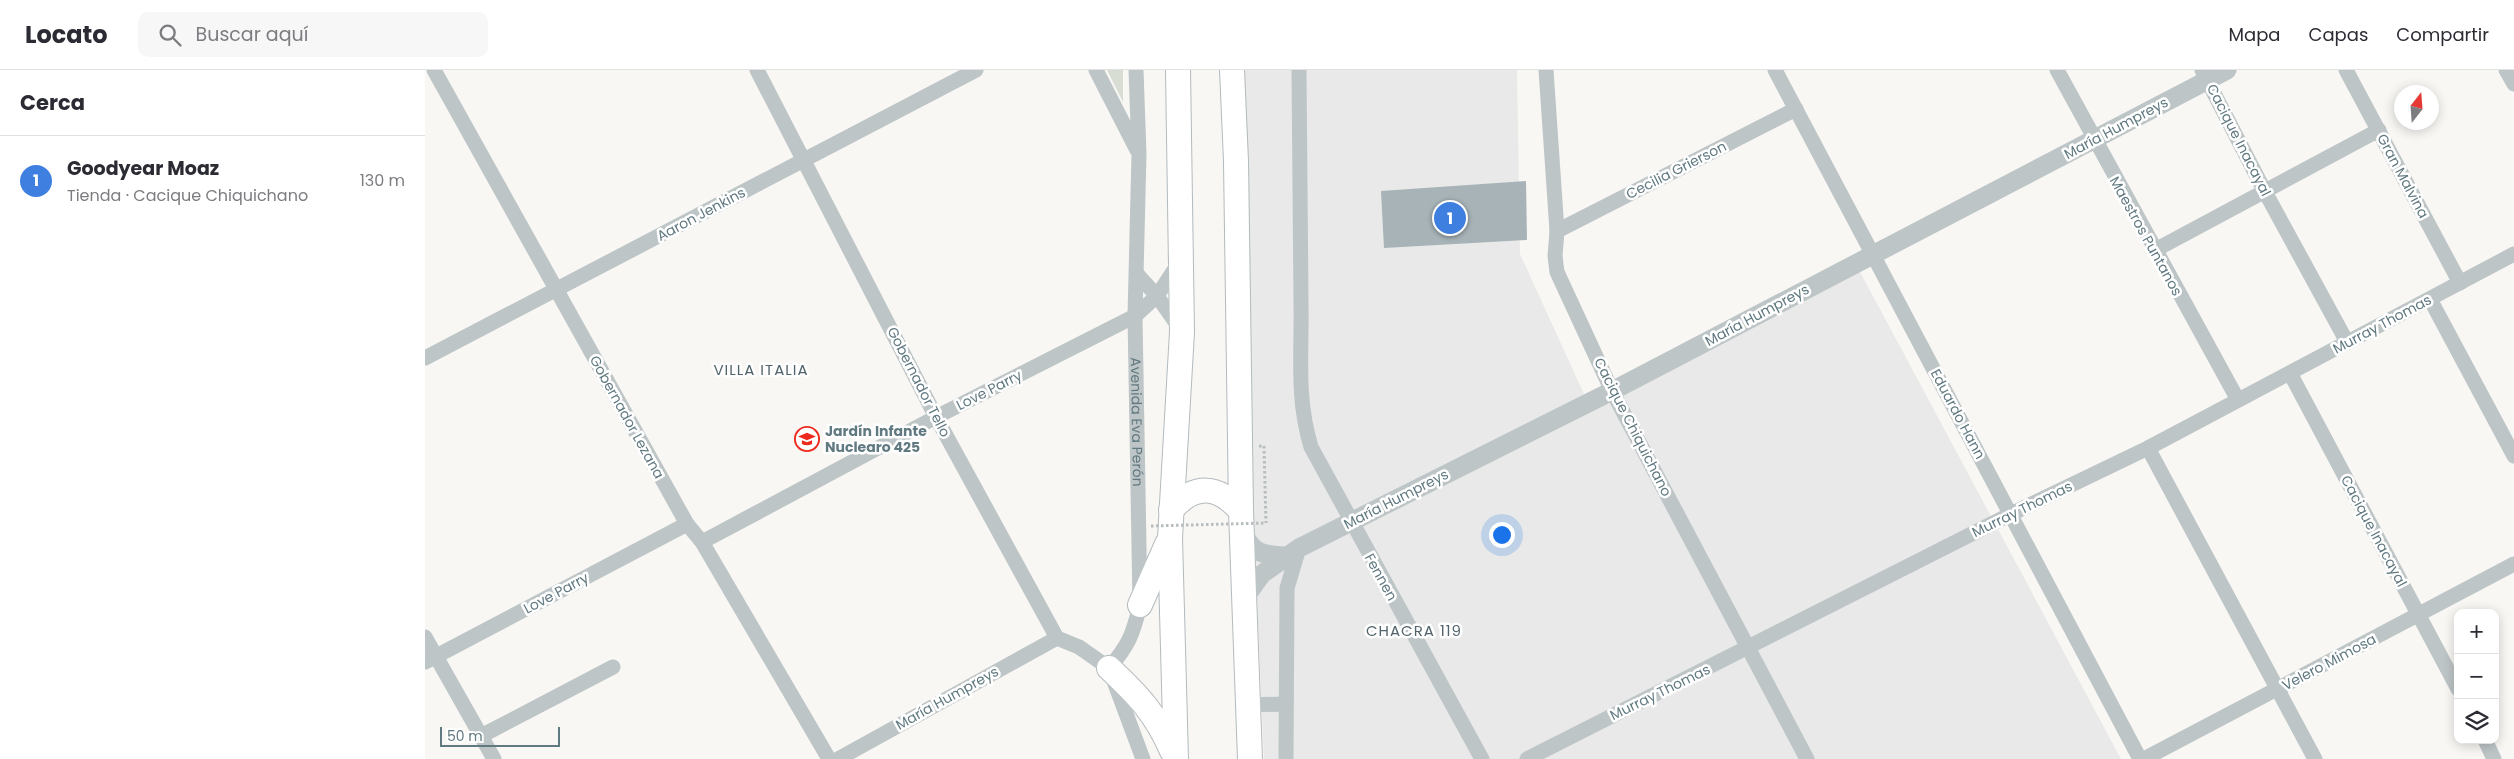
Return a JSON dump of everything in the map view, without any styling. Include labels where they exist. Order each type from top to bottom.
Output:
[{"type":"main road","points":[[1171,510],[1182,332],[1177,70]]},
{"type":"main road","points":[[1232,70],[1238,230],[1244,600],[1250,759]]},
{"type":"main road","points":[[1140,605],[1161,532],[1171,510],[1182,497],[1197,491],[1213,491],[1229,497],[1242,522]]},
{"type":"main road","points":[[1161,532],[1175,759]]},
{"type":"main road","points":[[1109,668],[1149,708],[1162,727],[1175,759]]},
{"type":"street","name":"Gobernador Lezana","points":[[434,70],[687,524],[702,542],[829,759]]},
{"type":"street","name":"Gobernador Tello","points":[[757,70],[936,417],[1057,638]]},
{"type":"street","name":"Aaron Jenkins","points":[[425,358],[976,70]]},
{"type":"street","points":[[1096,70],[1139,154]]},
{"type":"street","name":"Avenida Eva Perón","points":[[1109,668],[1125,650],[1132,635],[1140,605],[1135,316],[1139,154],[1135,70]]},
{"type":"street","name":"Fennen","points":[[1299,70],[1301,319],[1299,392],[1304,423],[1311,447],[1482,759]]},
{"type":"street","name":"Cacique Chiquichano","points":[[1546,70],[1557,231],[1555,256],[1557,272],[1612,391],[1807,759]]},
{"type":"street","name":"Eduardo Hann","points":[[1775,70],[2140,759]]},
{"type":"street","name":"Maestros Puntanos","points":[[2057,70],[2093,140],[2238,400]]},
{"type":"street","name":"María Humpreys","points":[[1244,600],[1262,574],[1292,552],[1612,391],[1873,255],[2093,140],[2205,75],[2227,70]]},
{"type":"street","name":"Gran Malvina","points":[[2346,70],[2460,283]]},
{"type":"street","points":[[2506,70],[2514,84]]},
{"type":"street","name":"Cacique Inacayal","points":[[2205,75],[2264,190],[2347,342]]},
{"type":"street","name":"Cecilia Grierson","points":[[1557,231],[1796,110]]},
{"type":"street","points":[[2155,250],[2379,130]]},
{"type":"street","name":"Murray Thomas","points":[[1527,759],[2011,514],[2148,448],[2514,254]]},
{"type":"street","name":"Love Parry","points":[[702,542],[936,417],[1135,316],[1157,296],[1180,260]]},
{"type":"street","points":[[1137,274],[1157,296],[1182,332]]},
{"type":"street","points":[[2430,299],[2514,456]]},
{"type":"street","name":"Cacique Inacayal","points":[[2290,373],[2454,681]]},
{"type":"street","points":[[2148,448],[2315,759]]},
{"type":"street","points":[[1242,522],[1251,547],[1260,554],[1292,552],[1287,588],[1286,759]]},
{"type":"street","name":"Love Parry","points":[[430,658],[687,524]]},
{"type":"street","name":"Velero Mimosa","points":[[2144,759],[2514,564]]},
{"type":"street","points":[[425,637],[430,658],[494,759]]},
{"type":"street","points":[[1057,638],[1079,647],[1109,668],[1143,759]]},
{"type":"street","name":"María Humpreys","points":[[838,759],[1057,638]]},
{"type":"street","points":[[481,736],[613,667]]},
{"type":"street","points":[[1248,705],[1286,704]]},
{"type":"street","points":[[2487,744],[2494,759]]},
{"type":"path","points":[[1161,532],[1267,523],[1264,446],[1258,446],[1259,456]]},
{"type":"shaded area","points":[[1107,70],[1123,70],[1123,102]]},
{"type":"shaded area","points":[[1243,70],[1517,70],[1520,254],[1589,405],[1859,270],[2121,759],[1264,759],[1249,408]]},
{"type":"building","points":[[1526,181],[1527,240],[1384,248],[1381,191]]},
{"type":"place","name":"Goodyear Moaz","points":[[1450,218]]},
{"type":"place","name":"Jardín Infante Nuclearo 425","points":[[807,439]]},
{"type":"district","name":"VILLA ITALIA","points":[[761,370]]},
{"type":"district","name":"CHACRA 119","points":[[1414,631]]}]
